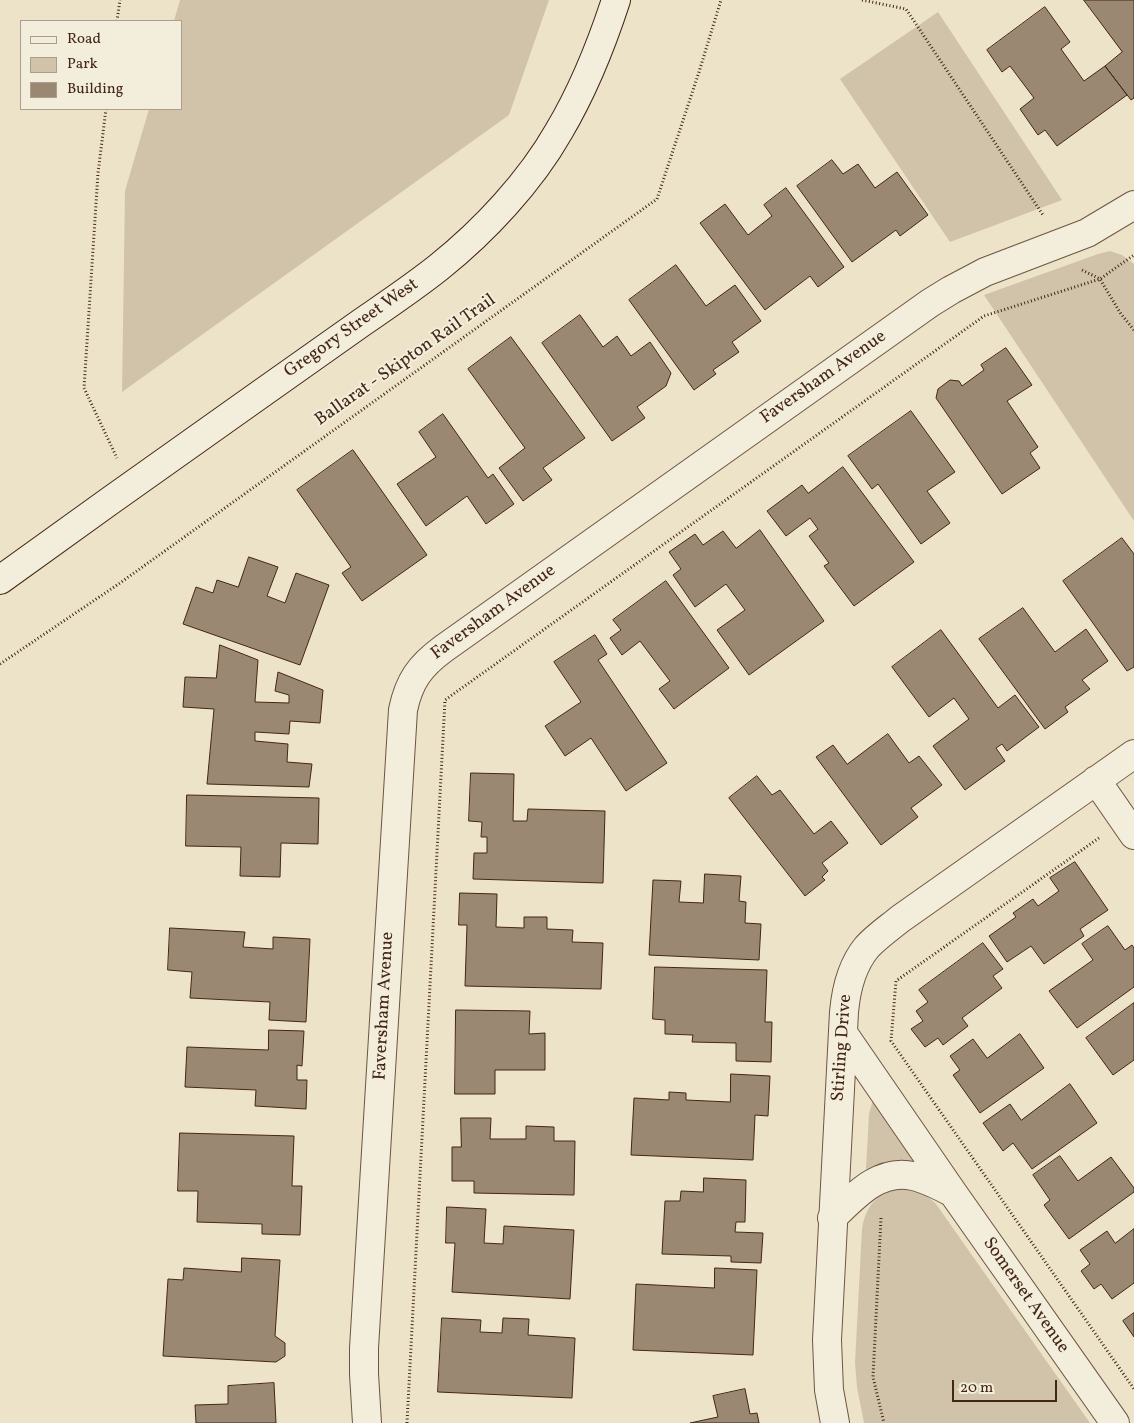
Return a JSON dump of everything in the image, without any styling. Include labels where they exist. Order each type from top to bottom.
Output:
[{"type":"street","name":"Gregory Street West","points":[[0,580],[130,485],[409,290],[458,251],[487,223],[530,173],[558,133],[589,74],[601,46],[616,0]]},
{"type":"street","name":"Faversham Avenue","points":[[367,1423],[364,1348],[403,710],[409,687],[414,677],[428,661],[443,649],[930,303],[985,272],[1062,244],[1131,213]]},
{"type":"street","name":"Stirling Drive","points":[[835,1423],[829,1390],[827,1358],[832,1218],[844,1012],[849,981],[867,947],[900,919],[1134,754]]},
{"type":"street","points":[[1096,780],[1129,828]]},
{"type":"street","name":"Somerset Avenue","points":[[843,1033],[1115,1423]]},
{"type":"street","name":"Somerset Avenue","points":[[832,1218],[861,1191],[885,1178],[902,1175],[915,1176],[953,1193]]},
{"type":"path","points":[[117,20],[120,0]]},
{"type":"path","name":"Ballarat - Skipton Rail Trail","points":[[0,664],[120,583],[657,199],[721,0]]},
{"type":"path","points":[[862,0],[906,8],[1076,267],[1100,279],[1121,314],[1134,330]]},
{"type":"path","points":[[106,110],[98,172],[84,388],[130,485]]},
{"type":"path","points":[[407,1423],[445,700],[984,316],[1100,279],[1134,255]]},
{"type":"path","points":[[1129,828],[896,981],[891,1041],[1134,1389]]},
{"type":"path","points":[[884,1423],[873,1377],[885,1178]]},
{"type":"green space","points":[[180,0],[549,0],[509,115],[122,392],[125,191],[149,110],[182,110],[182,20],[174,20]]},
{"type":"green space","points":[[938,12],[1062,200],[950,242],[840,79]]},
{"type":"green space","points":[[1110,251],[1122,255],[1134,264],[1134,521],[984,295]]},
{"type":"green space","points":[[874,1101],[932,1166],[868,1171],[866,1169],[869,1114]]},
{"type":"green space","points":[[901,1189],[920,1193],[936,1204],[1090,1423],[864,1423],[857,1387],[855,1363],[862,1229],[866,1213],[874,1202],[885,1194]]},
{"type":"building","points":[[1084,0],[1134,0],[1134,98],[1131,100],[1105,66],[1122,52]]},
{"type":"building","points":[[1045,7],[1070,42],[1061,49],[1084,81],[1105,66],[1127,95],[1057,146],[1045,130],[1038,135],[1020,109],[1034,98],[1010,66],[1002,72],[987,50]]},
{"type":"building","points":[[832,160],[843,174],[858,164],[875,188],[897,172],[928,215],[900,236],[896,230],[852,262],[797,186]]},
{"type":"building","points":[[786,188],[844,267],[818,287],[810,276],[765,310],[700,223],[725,204],[748,235],[772,216],[764,205]]},
{"type":"building","points":[[676,265],[706,306],[735,285],[761,321],[732,342],[739,352],[713,370],[716,374],[694,390],[629,300]]},
{"type":"building","points":[[580,315],[603,347],[617,336],[631,356],[650,342],[671,373],[666,386],[637,407],[645,418],[612,441],[542,343]]},
{"type":"building","points":[[511,337],[585,438],[543,468],[552,480],[523,501],[499,468],[525,448],[468,369]]},
{"type":"building","points":[[1006,348],[1032,385],[1007,401],[1038,447],[1030,453],[1040,468],[1002,494],[936,398],[938,389],[950,380],[959,381],[962,386],[984,370],[981,365]]},
{"type":"building","points":[[911,411],[955,472],[927,491],[950,523],[921,544],[878,484],[872,489],[848,456]]},
{"type":"building","points":[[443,414],[488,478],[493,474],[514,504],[486,524],[467,496],[426,526],[397,484],[436,457],[419,432]]},
{"type":"building","points":[[353,450],[427,555],[362,601],[342,573],[351,567],[297,490]]},
{"type":"building","points":[[843,467],[914,562],[854,606],[824,566],[829,563],[809,536],[818,529],[810,518],[786,536],[767,511],[802,485],[808,493]]},
{"type":"building","points":[[760,530],[824,621],[749,675],[717,630],[745,610],[726,584],[695,607],[673,575],[681,569],[669,552],[695,534],[703,545],[723,531],[736,548]]},
{"type":"building","points":[[1122,538],[1134,554],[1134,667],[1127,671],[1063,581]]},
{"type":"building","points":[[249,557],[278,567],[267,596],[285,603],[296,573],[329,585],[300,665],[183,624],[196,587],[213,593],[217,580],[238,587]]},
{"type":"building","points":[[666,581],[729,668],[674,709],[659,689],[670,681],[640,641],[622,655],[610,638],[621,630],[613,620]]},
{"type":"building","points":[[1023,608],[1055,652],[1086,629],[1108,661],[1082,680],[1090,689],[1065,707],[1068,712],[1045,729],[979,639]]},
{"type":"building","points":[[941,630],[998,708],[1015,695],[1039,727],[1007,751],[1002,744],[996,748],[1005,761],[965,790],[933,746],[969,719],[954,698],[929,717],[892,667]]},
{"type":"building","points":[[595,635],[607,654],[598,660],[667,763],[626,791],[591,738],[565,756],[545,726],[581,702],[554,662]]},
{"type":"building","points":[[220,645],[258,660],[255,702],[289,703],[289,695],[275,691],[278,672],[323,690],[320,723],[290,721],[289,734],[255,732],[255,741],[288,744],[287,762],[312,764],[309,787],[207,784],[214,709],[183,707],[185,677],[216,678]]},
{"type":"building","points":[[888,734],[909,763],[919,756],[942,785],[911,808],[918,817],[881,845],[816,757],[833,745],[847,764]]},
{"type":"building","points":[[471,773],[514,774],[513,821],[527,821],[528,809],[605,811],[603,883],[473,879],[474,853],[487,853],[487,837],[481,837],[482,822],[469,821]]},
{"type":"building","points":[[757,776],[772,795],[780,790],[814,834],[831,821],[848,843],[822,863],[828,871],[822,877],[825,880],[805,896],[729,798]]},
{"type":"building","points":[[187,795],[319,798],[318,844],[281,843],[280,877],[240,876],[241,847],[186,846]]},
{"type":"building","points":[[1075,862],[1108,910],[1080,929],[1084,936],[1044,964],[1031,946],[1007,962],[989,936],[1016,917],[1013,913],[1033,899],[1038,906],[1059,891],[1050,878]]},
{"type":"building","points":[[705,874],[741,876],[739,901],[746,902],[745,923],[761,924],[759,960],[649,955],[653,880],[681,881],[679,902],[703,903]]},
{"type":"building","points":[[460,893],[497,894],[496,927],[524,928],[524,917],[547,917],[547,929],[573,930],[572,942],[603,943],[601,989],[465,986],[467,925],[459,925]]},
{"type":"building","points":[[1108,926],[1125,950],[1132,945],[1134,948],[1134,987],[1077,1028],[1049,991],[1093,960],[1082,944]]},
{"type":"building","points":[[170,928],[245,932],[243,947],[273,949],[273,937],[310,939],[306,1022],[269,1020],[270,1002],[190,998],[192,972],[168,970]]},
{"type":"building","points":[[983,943],[1003,969],[993,976],[1002,988],[962,1018],[968,1026],[943,1045],[938,1038],[925,1047],[911,1029],[923,1021],[916,1011],[928,1002],[919,990]]},
{"type":"building","points":[[655,967],[767,970],[765,1022],[772,1022],[771,1062],[736,1061],[736,1043],[692,1042],[693,1035],[665,1034],[665,1020],[653,1019]]},
{"type":"building","points":[[1134,1003],[1134,1060],[1113,1075],[1086,1038]]},
{"type":"building","points":[[456,1010],[530,1011],[529,1034],[545,1033],[545,1070],[495,1070],[495,1094],[455,1094]]},
{"type":"building","points":[[269,1030],[304,1031],[302,1066],[297,1065],[297,1080],[307,1080],[306,1109],[255,1106],[256,1090],[185,1087],[187,1047],[268,1050]]},
{"type":"building","points":[[1020,1034],[1044,1068],[980,1113],[953,1075],[960,1070],[950,1056],[973,1039],[987,1058]]},
{"type":"building","points":[[731,1074],[770,1076],[768,1116],[755,1115],[753,1160],[631,1155],[634,1098],[669,1100],[669,1092],[686,1093],[686,1100],[730,1102]]},
{"type":"building","points":[[1070,1084],[1097,1123],[1032,1169],[1013,1143],[1003,1151],[983,1123],[1010,1104],[1021,1120]]},
{"type":"building","points":[[461,1118],[491,1118],[490,1139],[526,1139],[526,1126],[554,1127],[554,1141],[575,1141],[574,1195],[474,1193],[474,1181],[452,1181],[452,1147],[461,1147]]},
{"type":"building","points":[[180,1133],[294,1136],[292,1186],[302,1186],[300,1235],[262,1234],[262,1224],[197,1222],[198,1191],[178,1191]]},
{"type":"building","points":[[1060,1156],[1078,1181],[1111,1157],[1134,1188],[1134,1192],[1069,1239],[1044,1205],[1050,1200],[1033,1175]]},
{"type":"building","points":[[704,1178],[746,1180],[745,1222],[736,1222],[735,1232],[763,1233],[761,1263],[731,1262],[731,1256],[662,1254],[665,1201],[680,1201],[681,1191],[703,1192]]},
{"type":"building","points":[[447,1207],[486,1209],[484,1243],[503,1244],[504,1226],[574,1230],[570,1299],[452,1292],[455,1243],[446,1243]]},
{"type":"building","points":[[1134,1229],[1134,1283],[1112,1299],[1101,1284],[1094,1289],[1081,1271],[1090,1264],[1080,1250],[1107,1231],[1115,1243]]},
{"type":"building","points":[[242,1258],[280,1260],[275,1336],[285,1343],[285,1356],[276,1362],[163,1356],[168,1279],[183,1280],[184,1268],[241,1272]]},
{"type":"building","points":[[715,1268],[757,1270],[753,1355],[633,1350],[636,1284],[714,1288]]},
{"type":"building","points":[[1134,1313],[1134,1337],[1123,1321]]},
{"type":"building","points":[[442,1318],[481,1320],[480,1332],[502,1333],[503,1318],[529,1319],[528,1335],[575,1338],[572,1398],[438,1392]]},
{"type":"building","points":[[274,1383],[276,1423],[196,1423],[195,1405],[228,1404],[228,1386]]},
{"type":"building","points":[[745,1389],[750,1414],[757,1413],[759,1423],[690,1423],[718,1417],[713,1396]]}]
